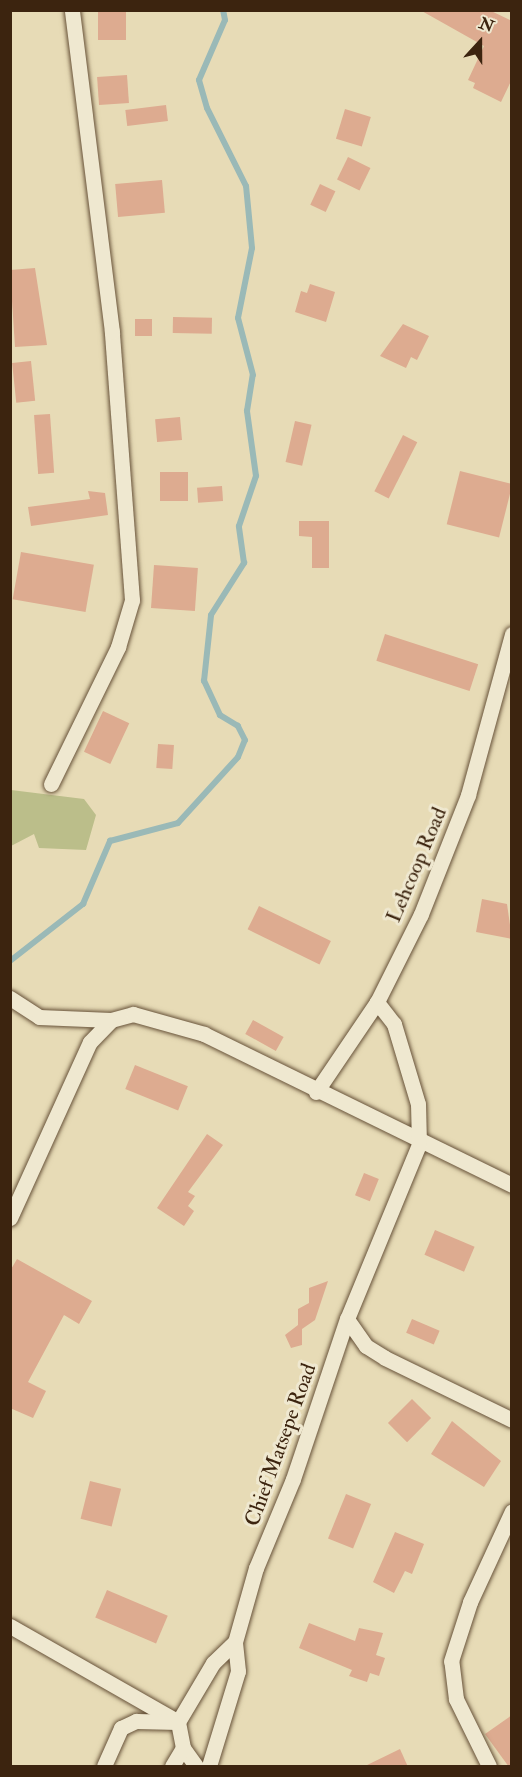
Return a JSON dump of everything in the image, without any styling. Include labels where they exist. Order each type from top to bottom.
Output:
[{"type":"street","points":[[51,784],[118,647],[132,600],[112,332],[72,10]]},
{"type":"street","name":"Lehcoop Road","points":[[316,1092],[377,1002],[421,914],[468,795],[512,634]]},
{"type":"street","points":[[10,998],[39,1017],[111,1020],[133,1014],[204,1034],[419,1144],[512,1185]]},
{"type":"street","points":[[377,1002],[394,1024],[418,1104],[419,1144]]},
{"type":"street","points":[[10,1218],[70,1079],[111,1020]]},
{"type":"street","name":"Chief Matsepe Road","points":[[209,1767],[238,1671],[235,1642],[256,1568],[293,1479],[347,1319],[419,1144]]},
{"type":"street","points":[[347,1319],[366,1346],[385,1358],[512,1420]]},
{"type":"street","points":[[489,1767],[456,1699],[451,1661],[470,1602],[512,1511]]},
{"type":"street","points":[[10,1626],[178,1722]]},
{"type":"street","points":[[196,1767],[183,1748],[178,1722],[213,1663],[235,1642]]},
{"type":"street","points":[[104,1767],[121,1728],[136,1721],[178,1722]]},
{"type":"street","points":[[172,1767],[183,1748]]},
{"type":"green space","points":[[11,790],[84,799],[96,815],[86,850],[39,848],[34,834],[11,846]]},
{"type":"building","points":[[98,10],[126,10],[126,40],[98,40]]},
{"type":"building","points":[[420,10],[489,10],[512,21],[512,79],[501,102],[473,88],[475,83],[468,80],[484,46]]},
{"type":"building","points":[[127,75],[129,103],[99,105],[97,77]]},
{"type":"building","points":[[166,105],[168,121],[127,126],[125,110]]},
{"type":"building","points":[[345,109],[371,117],[362,147],[336,139]]},
{"type":"building","points":[[348,157],[370,168],[360,190],[337,179]]},
{"type":"building","points":[[162,180],[165,213],[118,217],[115,184]]},
{"type":"building","points":[[320,184],[335,191],[326,212],[310,205]]},
{"type":"building","points":[[35,268],[47,345],[15,347],[10,270]]},
{"type":"building","points":[[310,284],[335,292],[326,322],[295,312],[301,291],[307,293]]},
{"type":"building","points":[[173,317],[212,318],[212,334],[173,333]]},
{"type":"building","points":[[135,319],[152,319],[152,336],[135,336]]},
{"type":"building","points":[[403,324],[429,336],[417,360],[411,357],[406,368],[380,356]]},
{"type":"building","points":[[31,361],[35,401],[16,403],[12,363]]},
{"type":"building","points":[[50,414],[54,473],[38,474],[34,415]]},
{"type":"building","points":[[180,417],[182,440],[157,442],[155,419]]},
{"type":"building","points":[[295,421],[312,425],[302,466],[286,462]]},
{"type":"building","points":[[403,435],[417,442],[389,498],[374,491]]},
{"type":"building","points":[[460,471],[512,484],[499,537],[447,524]]},
{"type":"building","points":[[160,472],[188,472],[188,501],[160,501]]},
{"type":"building","points":[[222,486],[223,501],[198,503],[197,488]]},
{"type":"building","points":[[88,491],[105,493],[108,515],[31,526],[28,507],[90,499]]},
{"type":"building","points":[[299,521],[329,521],[329,568],[312,568],[312,537],[299,536]]},
{"type":"building","points":[[21,552],[94,565],[86,612],[13,599]]},
{"type":"building","points":[[154,565],[198,568],[195,611],[151,608]]},
{"type":"building","points":[[385,634],[478,664],[470,691],[376,661]]},
{"type":"building","points":[[103,711],[129,723],[110,764],[84,752]]},
{"type":"building","points":[[158,744],[174,745],[172,769],[156,768]]},
{"type":"building","points":[[482,899],[507,904],[512,939],[476,932]]},
{"type":"building","points":[[259,906],[331,941],[320,964],[248,929]]},
{"type":"building","points":[[253,1020],[284,1037],[276,1051],[245,1034]]},
{"type":"building","points":[[135,1065],[188,1086],[178,1110],[125,1089]]},
{"type":"building","points":[[207,1134],[223,1145],[188,1192],[195,1196],[188,1206],[194,1211],[184,1226],[157,1208]]},
{"type":"building","points":[[364,1173],[379,1179],[370,1201],[355,1195]]},
{"type":"building","points":[[435,1230],[475,1247],[464,1272],[424,1255]]},
{"type":"building","points":[[17,1259],[92,1301],[79,1324],[64,1315],[28,1382],[46,1391],[33,1418],[10,1408],[10,1271]]},
{"type":"building","points":[[328,1281],[315,1320],[302,1329],[302,1345],[291,1348],[285,1335],[298,1325],[298,1309],[309,1303],[309,1288]]},
{"type":"building","points":[[412,1319],[440,1331],[434,1345],[406,1333]]},
{"type":"building","points":[[412,1399],[431,1418],[407,1442],[388,1423]]},
{"type":"building","points":[[452,1421],[501,1461],[484,1487],[431,1454]]},
{"type":"building","points":[[90,1481],[121,1489],[112,1527],[81,1519]]},
{"type":"building","points":[[346,1494],[371,1504],[353,1549],[328,1539]]},
{"type":"building","points":[[395,1532],[424,1544],[412,1574],[405,1571],[394,1593],[373,1582]]},
{"type":"building","points":[[107,1590],[168,1616],[156,1643],[95,1618]]},
{"type":"building","points":[[309,1623],[355,1641],[359,1628],[383,1633],[376,1655],[385,1658],[379,1676],[370,1673],[367,1682],[349,1676],[352,1670],[299,1648]]},
{"type":"building","points":[[512,1715],[512,1767],[509,1767],[485,1734]]},
{"type":"building","points":[[400,1749],[408,1767],[363,1767]]},
{"type":"waterway","points":[[10,961],[83,904],[110,841],[178,823],[238,757],[245,740],[238,726],[220,715],[204,681],[211,615],[244,563],[239,526],[256,476],[247,411],[253,375],[238,318],[252,248],[246,186],[207,108],[199,80],[225,20],[223,10]]}]
